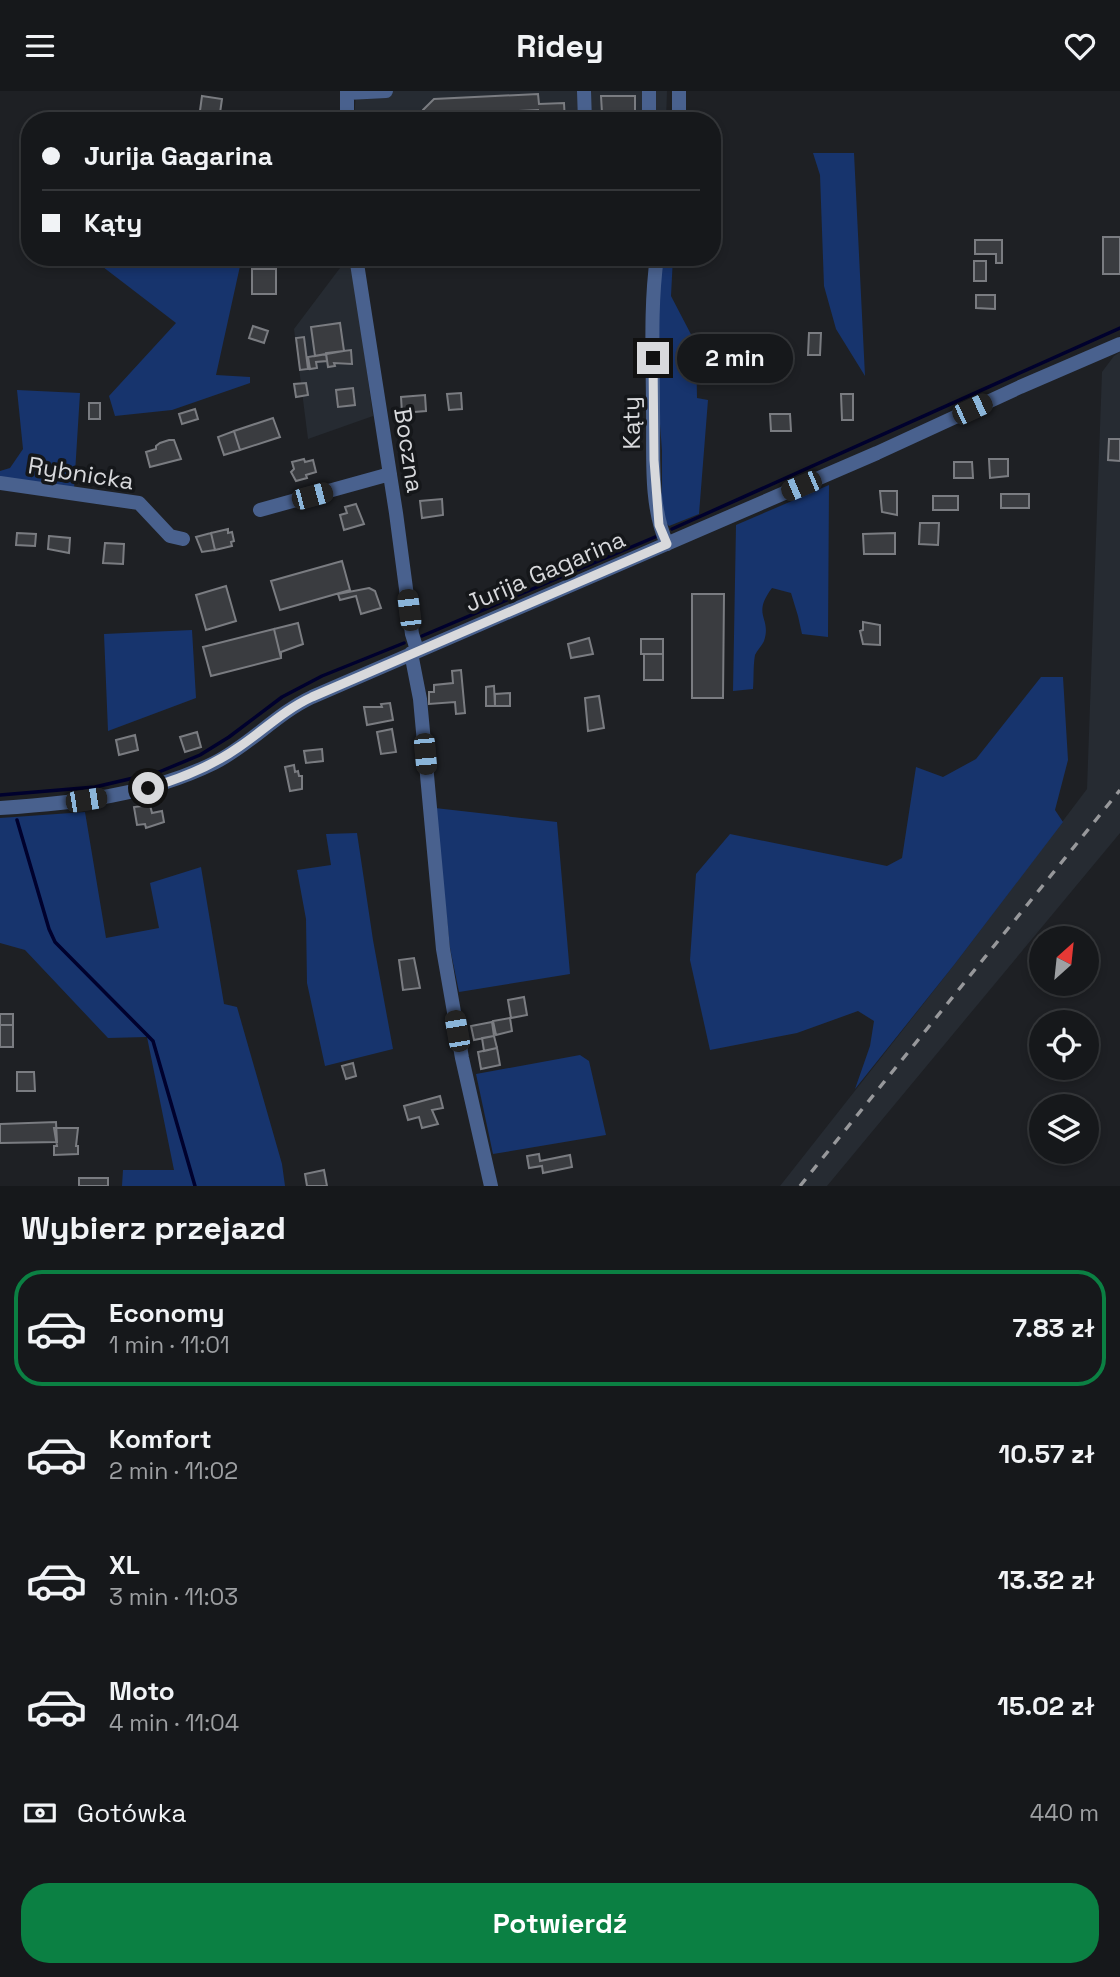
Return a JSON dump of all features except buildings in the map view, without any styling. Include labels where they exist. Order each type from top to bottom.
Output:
[{"type":"street","points":[[347,112],[347,92],[386,91]]},
{"type":"street","points":[[584,91],[585,112]]},
{"type":"street","points":[[649,91],[649,112]]},
{"type":"street","points":[[679,91],[679,112]]},
{"type":"street","name":"Boczna","points":[[357,266],[414,652]]},
{"type":"street","name":"Kąty","points":[[657,266],[653,358],[654,460],[659,525],[667,544]]},
{"type":"street","name":"Jurija Gagarina","points":[[0,808],[86,800],[133,792],[216,762],[295,705],[877,453],[1120,344]]},
{"type":"street","points":[[260,510],[390,474]]},
{"type":"street","name":"Rybnicka","points":[[0,483],[139,503],[170,536],[183,539]]},
{"type":"street","points":[[414,652],[443,949],[462,1058],[491,1186]]},
{"type":"shaded area","points":[[356,91],[667,91],[666,112],[355,112]]},
{"type":"shaded area","points":[[813,153],[854,153],[865,376],[836,329],[824,286],[820,175]]},
{"type":"shaded area","points":[[102,266],[240,266],[216,375],[250,377],[250,383],[172,410],[115,416],[109,396],[176,323]]},
{"type":"shaded area","points":[[341,266],[352,266],[373,416],[308,439],[294,329]]},
{"type":"shaded area","points":[[660,266],[673,266],[671,296],[696,344],[697,398],[708,400],[699,514],[669,526],[662,518],[662,451],[657,384]]},
{"type":"shaded area","points":[[1120,352],[1120,833],[1043,926],[1029,926],[1029,943],[827,1186],[780,1186],[954,965],[1087,789],[1102,372]]},
{"type":"shaded area","points":[[17,390],[80,393],[74,489],[0,481],[0,471],[10,468],[23,449]]},
{"type":"shaded area","points":[[829,485],[828,637],[802,634],[791,593],[772,588],[763,605],[766,633],[755,655],[753,689],[733,691],[736,525]]},
{"type":"shaded area","points":[[192,630],[196,698],[108,731],[104,634]]},
{"type":"shaded area","points":[[1041,677],[1063,677],[1068,760],[1055,810],[1063,822],[855,1089],[870,1046],[874,1021],[858,1011],[797,1033],[710,1050],[690,960],[696,874],[730,834],[887,866],[902,858],[916,767],[943,777],[976,759]]},
{"type":"shaded area","points":[[435,808],[557,822],[570,974],[459,992],[450,948]]},
{"type":"shaded area","points":[[85,812],[106,938],[159,928],[150,883],[201,867],[224,1004],[237,1007],[282,1164],[285,1186],[122,1186],[123,1170],[174,1170],[147,1037],[108,1038],[25,950],[0,943],[0,818]]},
{"type":"shaded area","points":[[357,833],[393,1049],[325,1066],[307,983],[306,919],[297,870],[331,865],[326,834]]},
{"type":"shaded area","points":[[580,1055],[589,1061],[606,1135],[493,1154],[476,1074]]},
{"type":"waterway","points":[[672,529],[1120,328]]},
{"type":"waterway","points":[[422,636],[655,537]]},
{"type":"waterway","points":[[0,795],[95,787],[159,772],[200,755],[282,697],[322,676],[404,643]]},
{"type":"waterway","points":[[17,820],[55,942],[153,1041],[195,1186]]},
{"type":"railway","points":[[800,1186],[1120,790]]},
{"type":"route","points":[[148,788],[216,762],[258,734],[280,715],[312,697],[667,544],[659,525],[654,460],[653,358]]}]
